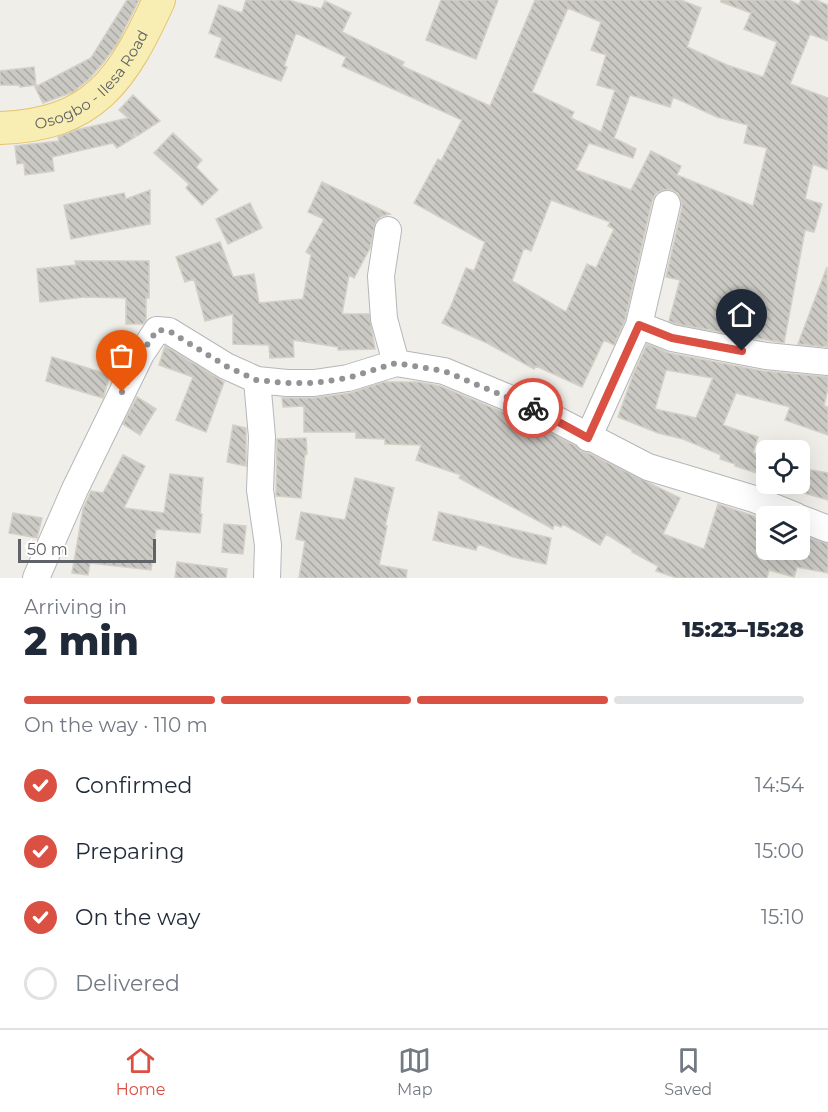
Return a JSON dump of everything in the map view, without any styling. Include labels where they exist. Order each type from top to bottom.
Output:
[{"type":"main road","name":"Osogbo - Ilesa Road","points":[[0,128],[24,127],[64,117],[95,100],[118,76],[159,0]]},
{"type":"street","points":[[588,438],[639,325],[667,204]]},
{"type":"street","points":[[388,231],[381,276],[384,319],[396,363]]},
{"type":"street","points":[[639,325],[672,338],[766,356],[828,362]]},
{"type":"street","points":[[36,578],[80,478],[141,354],[157,330],[169,331],[226,366],[256,380],[314,383],[348,378],[396,363],[444,371],[540,411],[588,438],[648,467],[771,506]]},
{"type":"street","points":[[256,380],[262,436],[260,490],[268,545],[267,578]]},
{"type":"street","points":[[810,522],[828,529]]},
{"type":"building","points":[[127,0],[139,0],[117,44],[103,63],[73,92],[43,103],[35,87],[91,58]]},
{"type":"building","points":[[246,0],[288,0],[321,9],[325,1],[351,13],[342,32],[404,62],[402,66],[490,106],[535,0],[681,0],[701,8],[687,47],[727,65],[763,77],[777,42],[744,29],[751,13],[721,2],[721,0],[789,0],[799,5],[801,0],[816,0],[828,5],[828,41],[810,34],[790,84],[828,98],[828,170],[813,164],[805,199],[822,204],[814,232],[805,230],[784,343],[669,321],[680,280],[666,277],[682,207],[678,193],[670,189],[656,193],[652,201],[625,320],[614,345],[604,340],[582,387],[536,366],[534,369],[487,343],[442,323],[466,268],[474,271],[485,242],[414,203],[438,159],[441,161],[462,120],[342,66],[346,57],[296,33],[281,81],[215,57],[222,38],[209,33],[219,5],[242,13]],"holes":[[[568,8],[601,22],[591,50],[606,55],[597,85],[615,90],[601,132],[571,118],[574,112],[532,92]],[[630,95],[670,107],[673,97],[717,117],[748,125],[744,143],[767,148],[753,206],[677,175],[681,166],[651,151],[631,190],[576,170],[589,143],[633,158],[636,149],[614,138]],[[551,200],[610,222],[608,226],[614,229],[596,268],[587,264],[566,312],[512,281],[524,248],[531,251]]]},
{"type":"building","points":[[441,0],[498,0],[476,59],[426,40]]},
{"type":"building","points":[[34,67],[36,85],[20,87],[20,85],[0,85],[0,71]]},
{"type":"building","points":[[133,95],[160,121],[137,136],[133,131],[135,137],[117,148],[113,143],[52,157],[54,171],[25,175],[24,163],[17,164],[15,146],[59,141],[58,137],[76,130],[128,118],[119,110]]},
{"type":"building","points":[[173,133],[202,160],[196,167],[218,190],[202,205],[186,188],[189,184],[154,153]]},
{"type":"building","points":[[322,182],[390,214],[376,221],[370,248],[354,278],[349,275],[342,314],[369,314],[375,349],[338,350],[338,347],[293,340],[294,357],[270,358],[269,345],[233,344],[233,314],[205,321],[194,279],[185,282],[176,257],[220,242],[233,277],[254,274],[259,303],[303,299],[311,255],[306,252],[324,219],[308,212]]},
{"type":"building","points":[[150,190],[150,224],[71,239],[64,205],[124,193],[126,199]]},
{"type":"building","points":[[250,203],[262,228],[228,244],[216,219]]},
{"type":"building","points":[[75,261],[149,261],[149,298],[146,298],[146,320],[143,324],[126,324],[126,298],[85,297],[40,302],[37,269],[76,265]]},
{"type":"building","points":[[827,267],[828,347],[798,344]]},
{"type":"building","points":[[647,344],[669,353],[763,371],[828,377],[824,406],[828,407],[828,435],[785,420],[790,407],[736,393],[723,425],[758,437],[753,453],[756,454],[756,473],[735,466],[735,464],[720,459],[721,455],[683,439],[658,433],[618,417]],"holes":[[[666,370],[713,378],[696,418],[655,409]]]},
{"type":"building","points":[[165,346],[224,382],[206,432],[176,420],[193,377],[159,365]]},
{"type":"building","points":[[52,357],[110,375],[103,398],[46,381]]},
{"type":"building","points":[[384,382],[418,382],[440,386],[534,425],[576,446],[581,451],[680,498],[663,534],[704,549],[718,504],[756,517],[756,560],[810,560],[810,538],[828,544],[828,573],[797,567],[794,577],[769,570],[767,578],[677,578],[656,571],[658,566],[606,534],[600,545],[563,524],[561,527],[554,524],[553,529],[459,478],[461,475],[416,460],[421,445],[385,444],[385,439],[356,438],[356,432],[304,432],[304,406],[283,407],[282,398],[314,398],[350,393]]},
{"type":"building","points":[[137,397],[156,409],[140,435],[123,424]]},
{"type":"building","points":[[233,425],[246,428],[246,466],[227,462]]},
{"type":"building","points":[[306,438],[307,454],[305,455],[301,498],[276,496],[277,439]]},
{"type":"building","points":[[123,455],[145,466],[124,508],[164,513],[170,474],[203,478],[200,533],[156,529],[151,570],[90,563],[88,575],[72,573],[83,509],[91,491],[103,493]]},
{"type":"building","points":[[810,470],[828,473],[828,500],[807,494],[810,494]]},
{"type":"building","points":[[355,478],[394,488],[379,565],[407,570],[406,578],[299,578],[305,541],[296,539],[301,512],[345,520]]},
{"type":"building","points":[[439,512],[551,538],[546,564],[513,557],[478,544],[476,550],[433,540]]},
{"type":"building","points":[[13,513],[42,518],[37,538],[9,533]]},
{"type":"building","points":[[224,524],[246,526],[243,554],[222,552]]},
{"type":"building","points":[[177,562],[227,569],[226,578],[175,578]]},
{"type":"way so far","points":[[122,392],[141,354],[157,330],[169,331],[226,366],[256,380],[314,383],[348,378],[396,363],[444,371],[533,408]]},
{"type":"route","points":[[533,408],[588,438],[639,325],[672,338],[742,351]]}]
